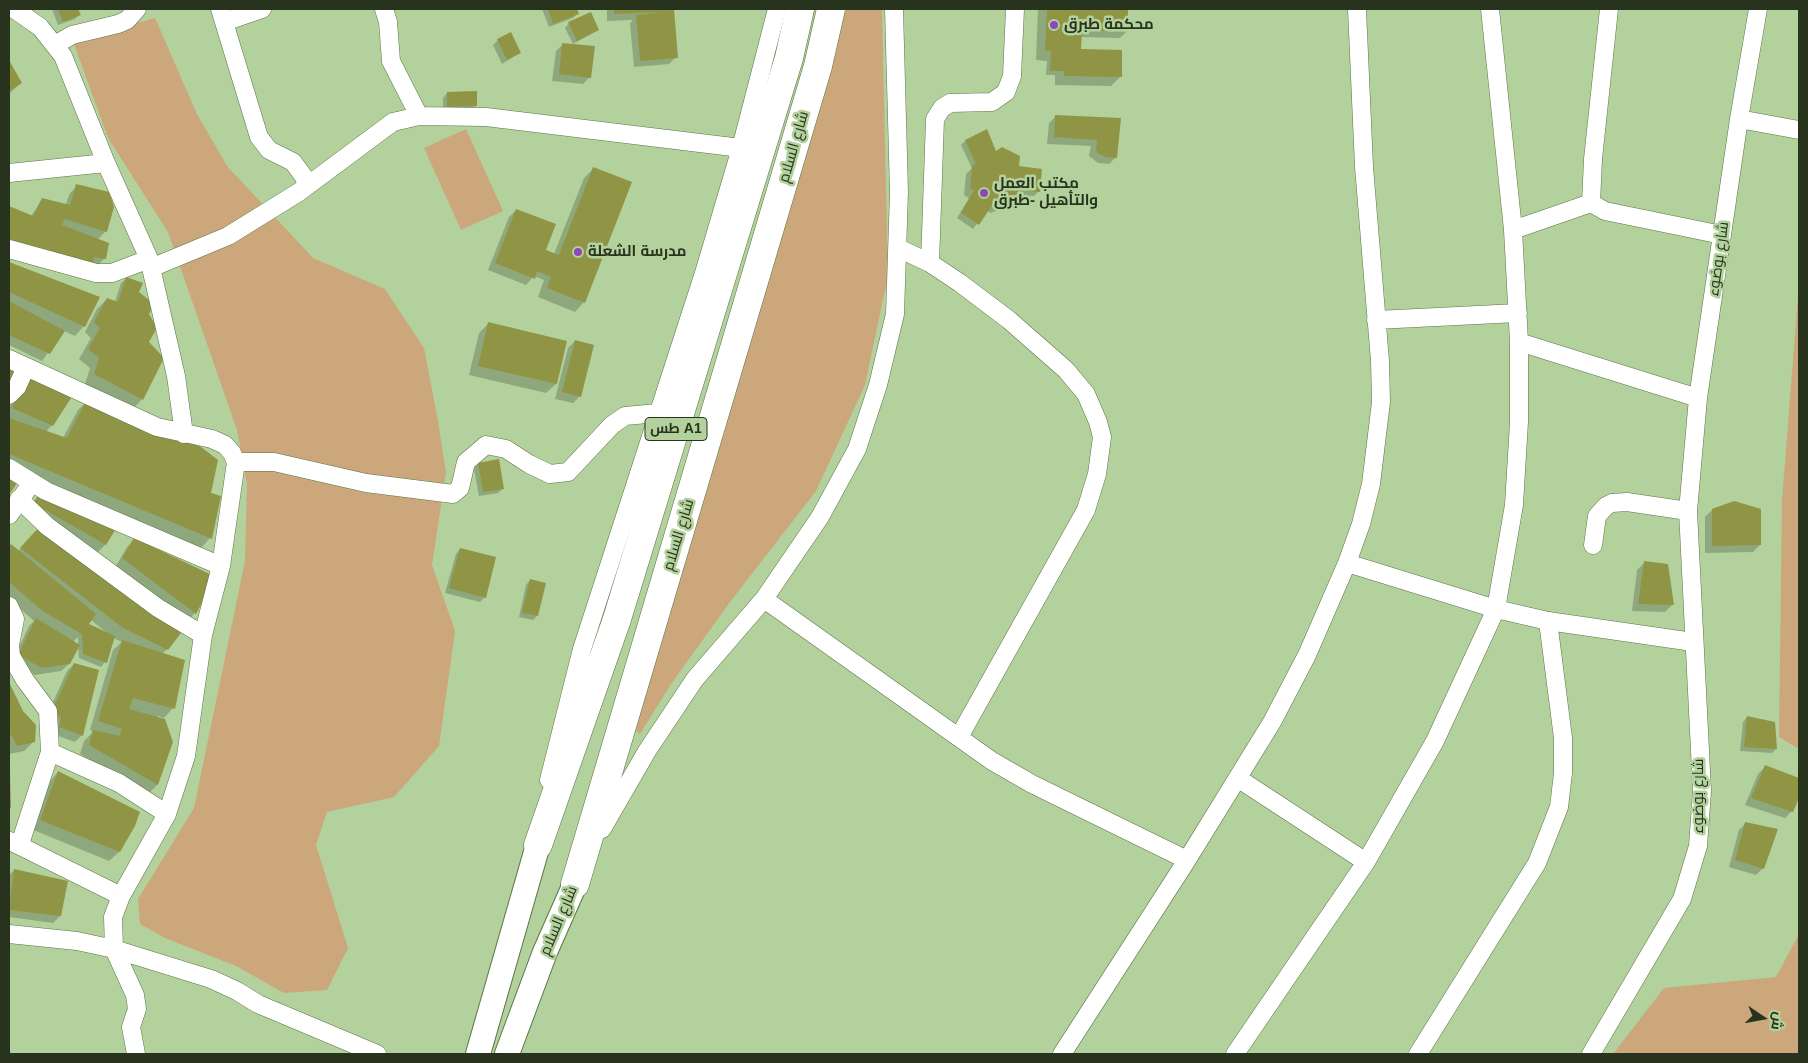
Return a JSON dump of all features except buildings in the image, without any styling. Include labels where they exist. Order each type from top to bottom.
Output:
[{"type":"highway","name":"شارع السلام","points":[[538,845],[617,619],[789,58],[800,9]]},
{"type":"highway","name":"شارع السلام","points":[[575,884],[818,66],[831,9]]},
{"type":"main road","name":"شارع السلام","points":[[479,1050],[538,845]]},
{"type":"main road","name":"شارع السلام","points":[[507,1054],[545,952],[575,884]]},
{"type":"street","points":[[14,9],[40,27],[63,56],[106,163],[150,263],[176,376],[184,434]]},
{"type":"street","points":[[54,46],[72,35],[127,20],[137,9]]},
{"type":"street","points":[[262,9],[222,16],[259,137],[270,150],[293,162],[304,177],[307,186]]},
{"type":"street","points":[[384,9],[388,22],[391,61],[419,116]]},
{"type":"street","points":[[538,845],[551,773],[575,673],[704,273],[741,148],[777,9]]},
{"type":"street","points":[[575,884],[610,812],[646,751],[695,679],[764,599],[820,517],[857,449],[878,385],[895,314],[899,192],[894,9]]},
{"type":"street","points":[[930,264],[935,119],[942,108],[950,103],[992,102],[1006,92],[1012,76],[1015,9]]},
{"type":"street","points":[[1062,1054],[1239,779],[1272,722],[1306,655],[1347,563],[1369,492],[1378,444],[1381,402],[1380,361],[1364,167],[1358,9]]},
{"type":"street","points":[[1235,1054],[1366,862],[1434,741],[1496,609],[1514,505],[1519,422],[1519,342],[1513,230],[1490,9]]},
{"type":"street","points":[[1591,203],[1593,160],[1610,9]]},
{"type":"street","name":"شارع بوضوء","points":[[1592,1054],[1682,899],[1698,846],[1702,792],[1693,642],[1688,511],[1698,398],[1739,119],[1758,9]]},
{"type":"street","points":[[9,249],[96,273],[112,273],[150,263],[228,236],[307,186],[393,122],[419,116],[486,117],[741,148]]},
{"type":"street","points":[[1739,119],[1799,130]]},
{"type":"street","points":[[9,174],[106,163]]},
{"type":"street","points":[[1513,230],[1591,203],[1605,211],[1722,235]]},
{"type":"street","points":[[898,248],[930,264],[985,302],[1066,370],[1089,401],[1102,437],[1098,474],[1086,510],[959,737]]},
{"type":"street","points":[[1376,320],[1518,314]]},
{"type":"street","points":[[1519,342],[1698,398]]},
{"type":"street","points":[[9,359],[157,427],[212,439],[224,445],[232,453],[236,462],[221,566],[203,635],[186,756],[167,814],[121,896],[114,917],[114,949],[135,995],[137,1009],[131,1027],[136,1054]]},
{"type":"street","points":[[9,395],[17,387],[26,367]]},
{"type":"street","points":[[236,462],[274,462],[366,483],[453,494],[460,488],[466,462],[486,445],[506,448],[529,464],[550,474],[568,472],[612,425],[625,416],[658,413]]},
{"type":"street","points":[[9,468],[33,483],[221,566]]},
{"type":"street","points":[[9,515],[19,499],[33,483]]},
{"type":"street","points":[[19,499],[47,526],[158,608],[203,635]]},
{"type":"street","points":[[1593,545],[1597,516],[1606,506],[1612,503],[1627,502],[1688,511]]},
{"type":"street","points":[[1347,563],[1496,609],[1548,621],[1693,642]]},
{"type":"street","points":[[764,599],[992,761],[1032,784],[1187,860]]},
{"type":"street","points":[[9,606],[15,619],[10,645],[12,656],[25,680],[48,711],[50,752],[14,842],[121,896]]},
{"type":"street","points":[[1418,1054],[1537,863],[1558,807],[1563,773],[1563,747],[1548,621]]},
{"type":"street","points":[[50,752],[120,783],[167,814]]},
{"type":"street","points":[[1239,779],[1366,862]]},
{"type":"street","points":[[9,934],[77,941],[114,949],[211,979],[237,991],[258,1004],[365,1052]]},
{"type":"shaded area","points":[[845,9],[882,9],[888,276],[865,385],[816,491],[730,602],[671,684],[640,734],[626,723],[753,320]]},
{"type":"shaded area","points":[[155,18],[197,114],[227,166],[313,258],[385,289],[424,348],[438,421],[446,473],[432,565],[455,631],[439,746],[394,797],[327,812],[316,845],[348,948],[327,990],[284,993],[236,966],[165,938],[140,924],[138,899],[194,808],[245,561],[247,484],[237,430],[168,232],[108,138],[73,41]]},
{"type":"shaded area","points":[[466,129],[503,211],[461,230],[424,148]]},
{"type":"shaded area","points":[[1799,283],[1799,749],[1779,737],[1782,500]]},
{"type":"shaded area","points":[[1799,934],[1799,1054],[1613,1054],[1664,988],[1776,977]]},
{"type":"place","name":"محكمة طبرق","points":[[1054,25]]},
{"type":"place","name":"مكتب العمل والتأهيل -طبرق","points":[[984,193]]},
{"type":"place","name":"مدرسة الشعلة","points":[[578,252]]}]
